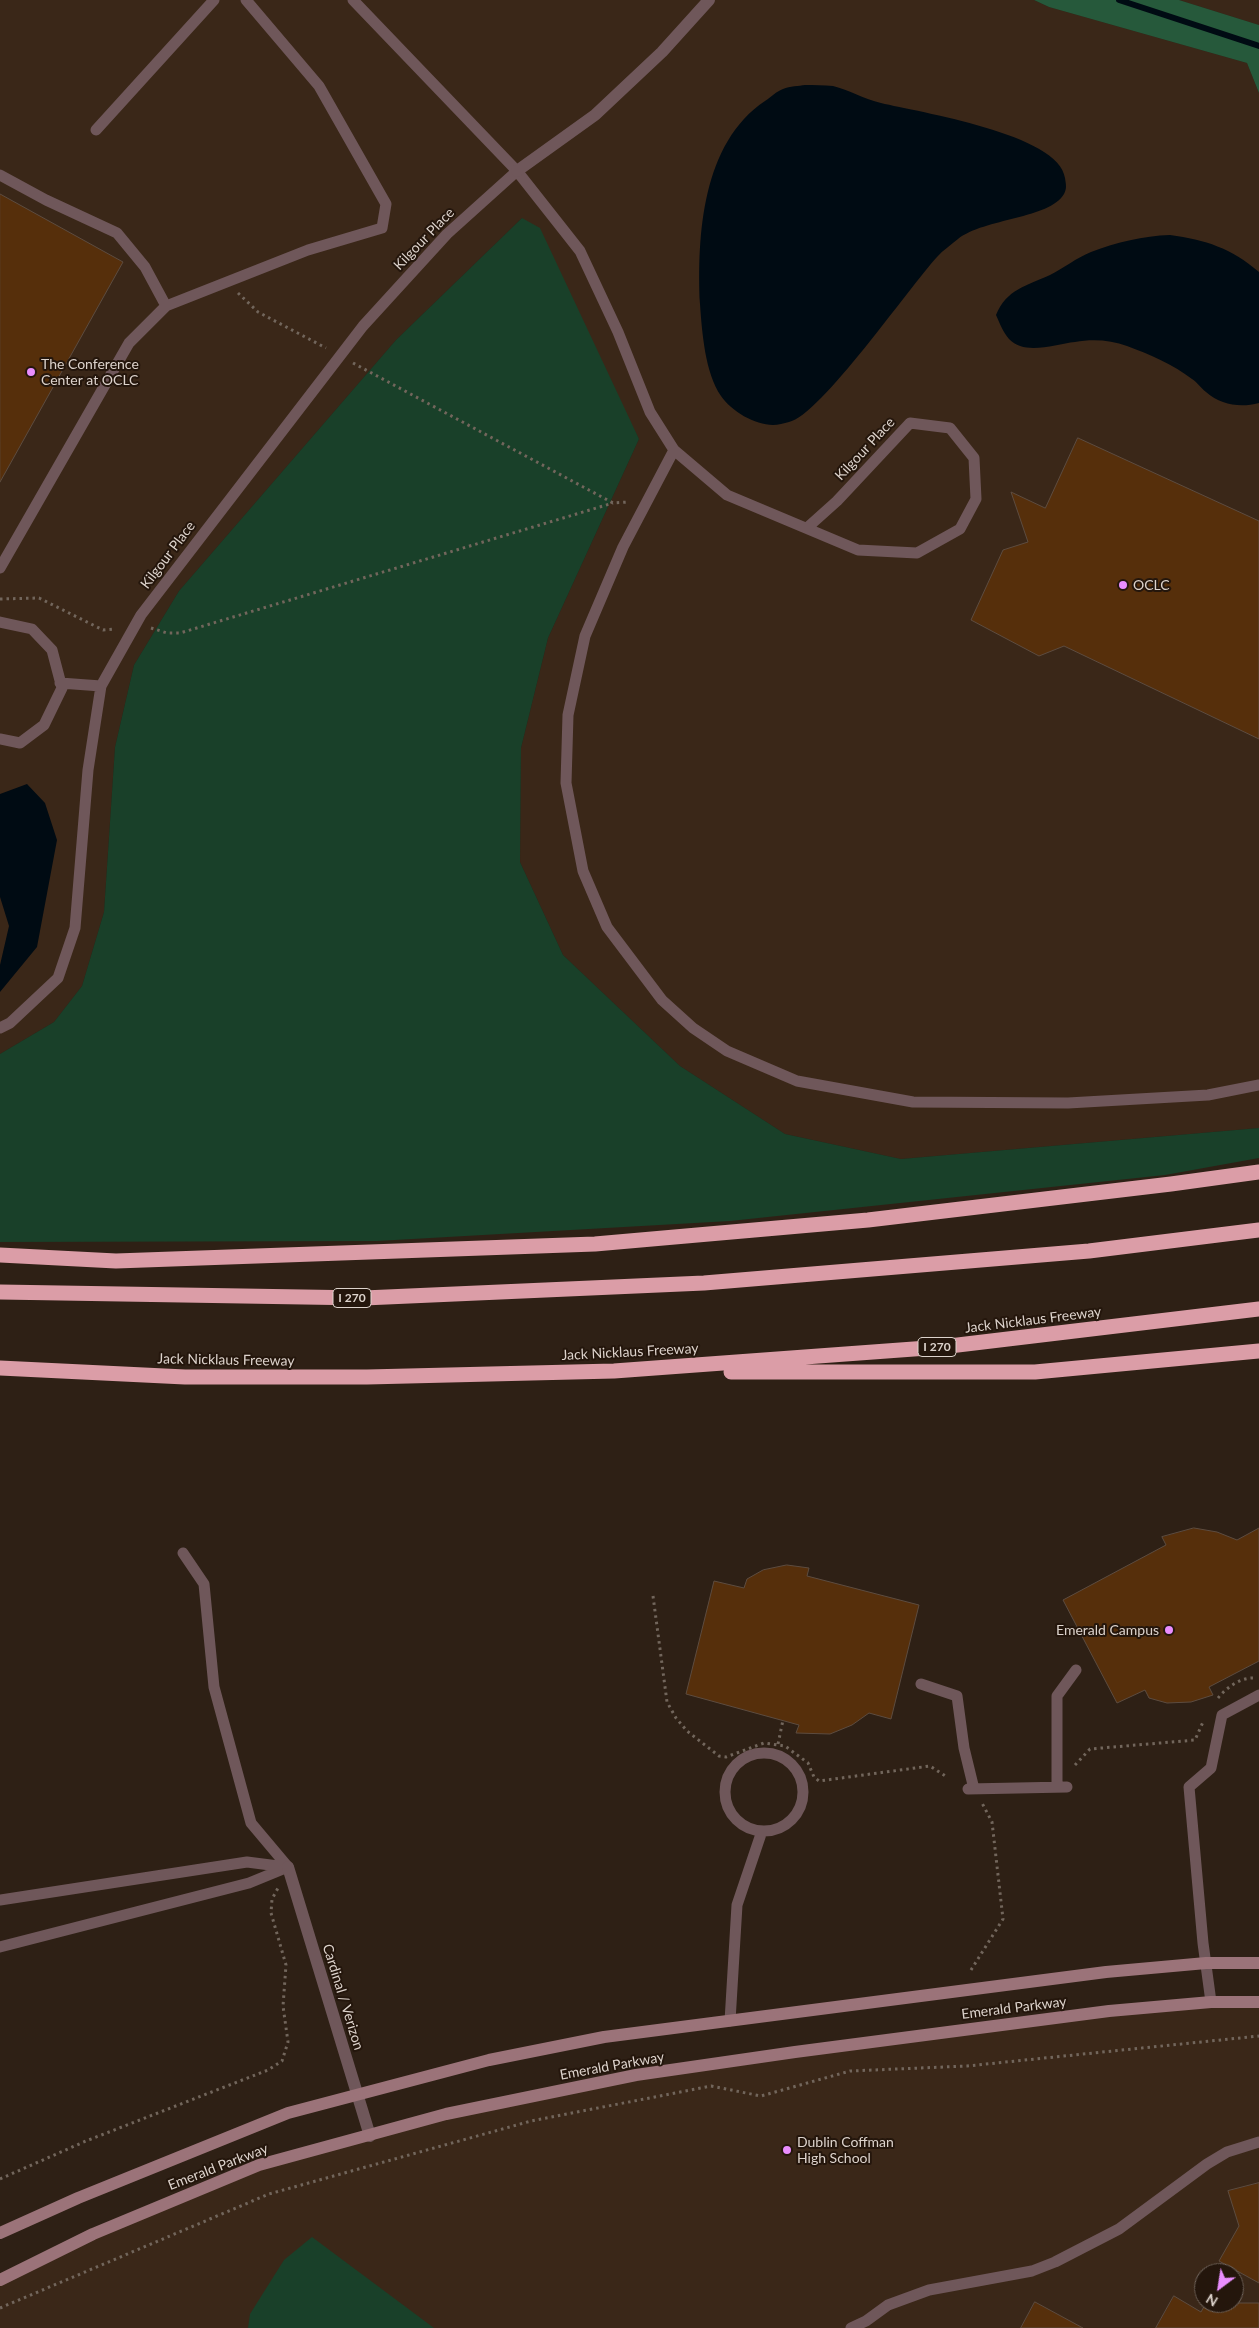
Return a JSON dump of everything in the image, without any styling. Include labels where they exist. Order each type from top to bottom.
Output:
[{"type":"highway","points":[[0,1255],[116,1261],[595,1244],[868,1220],[1259,1172]]},
{"type":"highway","name":"I 270","points":[[0,1292],[364,1298],[694,1284],[1088,1251],[1259,1230]]},
{"type":"highway","name":"Jack Nicklaus Freeway","points":[[0,1368],[185,1377],[367,1377],[614,1371],[940,1347],[1259,1309]]},
{"type":"highway","points":[[614,1371],[1035,1372],[1259,1351]]},
{"type":"main road","name":"Emerald Parkway","points":[[0,2233],[78,2198],[288,2113],[489,2060],[604,2037],[1106,1972],[1206,1963],[1259,1963]]},
{"type":"main road","name":"Emerald Parkway","points":[[0,2280],[93,2234],[259,2165],[446,2114],[636,2075],[961,2029],[1109,2011],[1211,2002],[1259,2002]]},
{"type":"street","name":"Kilgour Place","points":[[517,171],[595,115],[662,52],[709,0]]},
{"type":"street","name":"Cardinal / Verizon","points":[[288,1867],[370,2136]]},
{"type":"lane","points":[[96,130],[214,0]]},
{"type":"lane","points":[[0,568],[129,343],[166,306],[308,250],[382,228],[386,204],[319,86],[246,0]]},
{"type":"lane","name":"Kilgour Place","points":[[353,0],[517,171],[580,251],[618,332],[650,412],[674,450],[727,495],[808,527],[858,550],[917,554],[960,530],[976,499],[974,458],[950,428],[910,423],[837,501],[808,527]]},
{"type":"lane","name":"Kilgour Place","points":[[0,1028],[10,1023],[58,978],[75,928],[88,770],[101,686],[136,624],[363,326],[447,234],[517,171]]},
{"type":"lane","points":[[0,175],[46,200],[117,234],[145,267],[166,306]]},
{"type":"lane","points":[[674,450],[622,547],[585,636],[568,714],[566,783],[583,871],[607,927],[662,1000],[693,1028],[727,1051],[797,1081],[913,1102],[1068,1103],[1208,1095],[1259,1085]]},
{"type":"lane","points":[[0,622],[32,629],[52,650],[62,688],[44,725],[20,743],[0,739]]},
{"type":"lane","points":[[60,683],[101,686]]},
{"type":"lane","points":[[183,1553],[204,1584],[214,1687],[250,1823],[288,1867]]},
{"type":"lane","points":[[921,1684],[957,1696],[970,1789],[1062,1787],[1057,1696],[1076,1670]]},
{"type":"lane","points":[[1211,2002],[1189,1787],[1211,1768],[1222,1715],[1259,1695]]},
{"type":"lane","points":[[764,1752],[776,1754],[786,1759],[795,1767],[804,1789],[800,1808],[790,1821],[777,1828],[762,1831],[752,1829],[734,1817],[727,1806],[724,1794],[725,1783],[733,1767],[741,1759],[752,1754],[764,1752]]},
{"type":"lane","points":[[730,2021],[738,1905],[762,1831]]},
{"type":"lane","points":[[0,1900],[247,1862],[288,1867]]},
{"type":"lane","points":[[0,1947],[249,1883],[288,1867]]},
{"type":"lane","points":[[851,2328],[866,2321],[888,2305],[929,2290],[1032,2271],[1055,2262],[1120,2229],[1207,2164],[1227,2152],[1259,2142]]},
{"type":"path","points":[[226,282],[258,312],[613,503]]},
{"type":"path","points":[[0,599],[39,598],[103,630],[109,631],[127,623],[168,633],[180,633],[613,503],[628,502],[644,506]]},
{"type":"path","points":[[652,1596],[667,1702],[676,1718],[687,1731],[720,1756],[734,1756],[748,1747],[764,1743],[778,1744],[796,1752],[808,1764],[814,1777],[819,1780],[930,1766],[947,1777]]},
{"type":"path","points":[[1216,1700],[1224,1690],[1234,1683],[1250,1678],[1259,1678]]},
{"type":"path","points":[[1075,1765],[1090,1749],[1195,1740],[1206,1716]]},
{"type":"path","points":[[778,1744],[783,1720]]},
{"type":"path","points":[[970,1789],[992,1822],[1003,1919],[971,1970]]},
{"type":"path","points":[[0,2179],[86,2141],[268,2070],[282,2061],[288,2042],[283,2006],[286,1965],[271,1914],[272,1899],[288,1867]]},
{"type":"path","points":[[0,2308],[270,2194],[531,2121],[712,2086],[761,2096],[850,2071],[967,2066],[1259,2036]]},
{"type":"shaded area","points":[[0,0],[1034,0],[1049,7],[1247,63],[1259,93],[1259,1128],[901,1159],[785,1134],[680,1066],[563,955],[520,862],[521,748],[548,638],[639,439],[522,218],[396,340],[179,591],[134,665],[115,747],[104,912],[82,986],[54,1022],[0,1054]]},
{"type":"shaded area","points":[[1179,0],[1259,0],[1259,25]]},
{"type":"shaded area","points":[[805,85],[833,86],[875,101],[985,127],[1014,137],[1039,149],[1057,163],[1065,178],[1066,188],[1064,194],[1056,202],[1045,209],[970,232],[944,250],[821,398],[803,414],[789,422],[775,425],[759,423],[737,412],[725,402],[711,376],[705,352],[702,327],[699,277],[700,250],[708,193],[716,166],[728,141],[744,119],[778,91],[789,87]]},
{"type":"shaded area","points":[[1170,235],[1217,246],[1238,257],[1259,272],[1259,403],[1238,405],[1224,403],[1206,392],[1194,380],[1177,369],[1152,356],[1121,344],[1108,341],[1088,341],[1032,348],[1016,344],[1003,331],[996,315],[1000,306],[1018,289],[1050,275],[1086,254],[1101,248],[1140,238]]},
{"type":"shaded area","points":[[27,784],[45,803],[57,840],[37,947],[0,992],[0,965],[9,926],[0,897],[0,794]]},
{"type":"shaded area","name":"Dublin Coffman High School","points":[[1259,2002],[1259,2328],[0,2328],[0,2280],[259,2165],[370,2136],[636,2075],[941,2032]]},
{"type":"green space","points":[[1034,0],[1179,0],[1259,25],[1259,93],[1247,63],[1049,7]]},
{"type":"green space","points":[[522,218],[540,228],[639,439],[548,638],[521,748],[520,862],[563,955],[680,1066],[785,1134],[901,1159],[1259,1128],[1259,1158],[1165,1175],[730,1221],[377,1241],[0,1242],[0,1054],[54,1022],[82,986],[104,912],[115,747],[134,665],[179,591],[396,340]]},
{"type":"green space","points":[[312,2237],[434,2328],[248,2328],[250,2314],[284,2260]]},
{"type":"building","name":"The Conference Center at OCLC","points":[[0,194],[123,262],[0,482]]},
{"type":"building","name":"OCLC","points":[[1078,438],[1259,521],[1259,739],[1064,646],[1039,656],[971,620],[1003,550],[1028,542],[1011,492],[1045,508]]},
{"type":"building","name":"Emerald Campus","points":[[1194,1528],[1217,1532],[1237,1540],[1259,1528],[1259,1661],[1209,1687],[1213,1695],[1191,1702],[1167,1703],[1149,1698],[1145,1690],[1117,1703],[1063,1600],[1166,1545],[1162,1537]]},
{"type":"building","points":[[787,1565],[809,1568],[807,1576],[919,1605],[891,1719],[869,1713],[852,1725],[830,1734],[796,1733],[799,1725],[686,1694],[714,1581],[744,1588],[747,1579],[763,1570]]},
{"type":"building","points":[[1259,2183],[1259,2283],[1244,2275],[1244,2263],[1223,2263],[1219,2261],[1239,2226],[1228,2191]]},
{"type":"building","points":[[1174,2296],[1194,2308],[1194,2313],[1244,2313],[1244,2303],[1259,2303],[1259,2328],[1156,2328]]},
{"type":"building","points":[[1035,2302],[1083,2328],[1021,2328]]},
{"type":"waterway","points":[[1119,0],[1259,46]]},
{"type":"place","name":"The Conference Center at OCLC","points":[[31,372]]},
{"type":"place","name":"OCLC","points":[[1123,585]]},
{"type":"place","name":"Emerald Campus","points":[[1169,1630]]},
{"type":"place","name":"Dublin Coffman High School","points":[[787,2150]]}]
